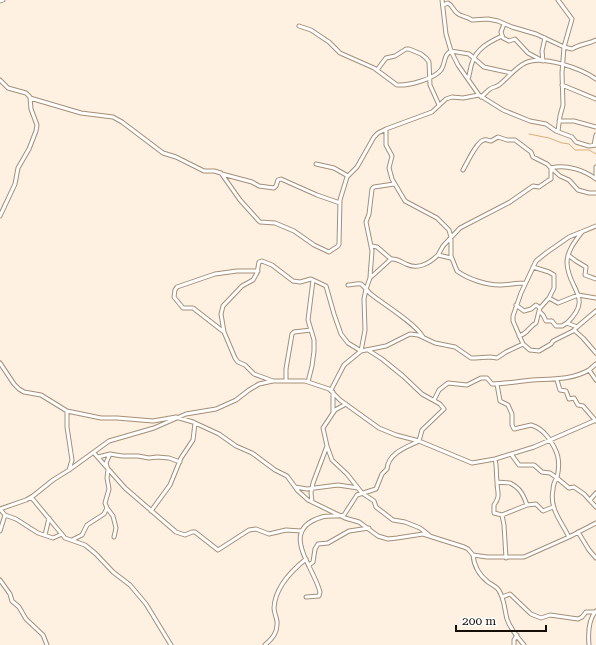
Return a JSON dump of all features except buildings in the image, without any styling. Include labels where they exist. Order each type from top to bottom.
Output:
[{"type":"street","points":[[442,0],[446,34],[451,51],[480,96],[502,110],[530,121],[545,124],[558,132],[572,137],[576,142],[589,146],[595,145],[596,135]]},
{"type":"street","points":[[558,0],[572,19],[564,47],[562,85],[563,105],[558,132]]},
{"type":"street","points":[[442,5],[448,3],[453,7],[457,14],[468,17],[472,20],[488,19],[526,30],[564,47],[572,49],[579,45],[587,44],[596,40]]},
{"type":"street","points":[[504,24],[501,32],[502,36],[506,40],[516,39],[528,53],[543,60],[563,64],[580,70],[596,79]]},
{"type":"street","points":[[299,26],[307,28],[322,37],[340,53],[377,70],[395,84],[399,85],[429,78],[441,70],[447,54],[451,51]]},
{"type":"street","points":[[468,79],[474,57],[483,46],[502,36]]},
{"type":"street","points":[[543,60],[542,51],[545,38]]},
{"type":"street","points":[[377,70],[386,58],[395,56],[406,49],[409,48],[421,54],[428,60],[430,65],[429,78],[431,89],[439,105]]},
{"type":"street","points":[[451,51],[469,54],[484,67],[511,73]]},
{"type":"street","points":[[222,174],[240,200],[260,222],[277,224],[294,231],[314,245],[329,252],[339,244],[341,194],[348,176],[357,167],[369,144],[378,133],[432,112],[446,99],[452,97],[463,98],[480,96],[491,88],[499,85],[511,73],[527,62],[543,60]]},
{"type":"street","points":[[0,80],[8,88],[26,93],[30,98],[31,109],[36,125],[36,131],[29,149],[18,168],[15,184],[0,216]]},
{"type":"street","points":[[562,85],[596,99]]},
{"type":"street","points":[[30,98],[86,114],[113,117],[122,122],[163,153],[176,157],[204,171],[214,171],[252,182],[259,186],[274,188],[278,180],[281,179],[317,195],[340,203]]},
{"type":"street","points":[[559,121],[574,121],[596,127]]},
{"type":"street","points":[[386,129],[386,145],[392,156],[389,168],[390,175],[394,184],[405,201],[436,218],[449,230],[451,237],[451,258],[457,271],[478,281],[498,285],[525,283]]},
{"type":"street","points":[[463,170],[470,160],[471,154],[482,140],[491,141],[497,137],[507,140],[515,140],[531,152],[533,156],[547,164],[560,176],[569,180],[578,190],[596,193]]},
{"type":"street","points":[[316,164],[334,168],[348,176]]},
{"type":"street","points":[[551,168],[577,169],[596,179],[596,167]]},
{"type":"street","points":[[372,246],[377,247],[391,259],[397,259],[409,265],[418,266],[432,261],[438,255],[443,246],[460,228],[510,202],[533,186],[540,186],[550,179],[551,168]]},
{"type":"street","points":[[361,351],[365,330],[364,299],[370,278],[372,246],[369,240],[366,222],[369,213],[372,189],[374,187],[394,184]]},
{"type":"street","points":[[596,226],[569,237],[536,261],[525,283],[512,318],[523,344],[530,350],[539,351],[575,328],[596,311]]},
{"type":"street","points":[[516,305],[523,311],[531,309],[536,305],[546,322],[552,322],[556,326],[562,326],[577,311],[579,303],[578,295],[568,272],[567,262],[571,248],[583,231]]},
{"type":"street","points":[[438,255],[451,258]]},
{"type":"street","points":[[568,255],[586,267],[585,275],[596,279]]},
{"type":"street","points":[[370,278],[391,259]]},
{"type":"street","points":[[274,381],[254,374],[245,365],[238,362],[224,332],[221,314],[223,306],[242,286],[252,280],[258,271],[259,262],[262,260],[272,265],[293,281],[300,282],[309,279],[326,286],[341,334],[348,343],[361,351]]},
{"type":"street","points":[[519,336],[527,333],[531,326],[537,322],[539,309],[549,298],[554,288],[554,275],[533,267]]},
{"type":"street","points":[[224,332],[193,308],[183,308],[174,297],[175,288],[215,274],[237,271],[258,271]]},
{"type":"street","points":[[308,382],[314,351],[314,340],[308,320],[313,280]]},
{"type":"street","points":[[348,285],[358,284],[366,289],[420,331],[423,337]]},
{"type":"street","points":[[549,298],[558,303],[578,295],[596,298]]},
{"type":"street","points":[[566,323],[575,328],[596,354]]},
{"type":"street","points":[[286,381],[286,369],[292,334],[294,332],[311,330]]},
{"type":"street","points":[[333,413],[332,391],[344,365],[361,351],[386,346],[410,334],[418,335],[434,342],[455,347],[470,357],[475,358],[497,358],[523,344]]},
{"type":"street","points":[[306,597],[317,597],[320,594],[300,541],[301,531],[310,522],[322,517],[340,516],[345,514],[355,497],[362,493],[376,489],[382,475],[387,469],[388,464],[394,455],[398,451],[419,441],[422,430],[444,409],[443,406],[422,394],[403,376],[368,350]]},
{"type":"street","points":[[0,362],[14,384],[19,389],[44,396],[67,411],[101,418],[117,418],[153,422],[178,417],[219,434],[236,446],[250,452],[275,470],[287,476],[300,493],[312,502],[340,516],[356,521],[369,528],[378,536],[403,538],[419,534],[432,536],[468,549],[473,555],[478,572],[496,588],[502,597],[508,620],[524,645]]},
{"type":"street","points":[[434,400],[439,390],[449,382],[467,385],[481,378],[487,378],[491,384],[531,380],[557,380],[581,374],[596,364]]},
{"type":"street","points":[[589,370],[596,380]]},
{"type":"street","points":[[62,534],[53,538],[38,533],[16,519],[5,515],[0,509],[31,497],[52,480],[113,439],[154,428],[186,414],[216,409],[236,400],[259,384],[274,381],[308,382],[332,391],[340,400],[379,428],[396,435],[419,441],[468,462],[477,463],[496,459],[534,447],[596,420],[583,406],[578,405],[574,398],[569,399],[566,391],[560,389],[557,380]]},
{"type":"street","points":[[497,384],[500,401],[508,405],[512,414],[512,425],[514,429],[533,426],[542,430],[556,448],[560,467],[551,497],[553,507],[569,537]]},
{"type":"street","points":[[346,404],[337,408],[324,428],[327,446],[332,460],[347,474],[362,493],[374,501],[376,507],[390,518],[420,528],[432,536]]},
{"type":"street","points":[[67,411],[67,427],[72,460],[69,470]]},
{"type":"street","points":[[151,511],[170,485],[180,462],[193,440],[195,423]]},
{"type":"street","points":[[312,502],[312,488],[327,446]]},
{"type":"street","points":[[94,453],[125,488],[178,533],[185,535],[195,532],[219,551],[249,530],[256,530],[269,534],[286,530],[301,531]]},
{"type":"street","points":[[98,457],[110,454],[149,458],[156,456],[169,458],[180,462]]},
{"type":"street","points":[[110,454],[106,463],[109,489],[105,501],[107,508],[113,516],[116,528],[114,537]]},
{"type":"street","points":[[511,454],[519,466],[534,464],[542,472],[546,474],[550,473],[569,488],[574,487],[596,507]]},
{"type":"street","points":[[496,459],[498,467],[496,472],[499,494],[498,500],[494,505],[494,513],[502,515],[527,505],[536,504],[543,511],[553,507]]},
{"type":"street","points":[[497,482],[509,483],[512,486],[517,486],[522,492],[527,505]]},
{"type":"street","points":[[295,487],[303,489],[333,485],[358,488]]},
{"type":"street","points":[[590,500],[596,493]]},
{"type":"street","points":[[31,497],[65,538],[85,545],[130,585],[146,604],[171,645]]},
{"type":"street","points":[[71,541],[80,536],[86,526],[104,514],[107,508]]},
{"type":"street","points":[[0,531],[5,515]]},
{"type":"street","points":[[502,515],[506,558]]},
{"type":"street","points":[[45,535],[49,518]]},
{"type":"street","points":[[473,555],[506,558],[528,556],[596,523]]},
{"type":"street","points":[[309,565],[314,560],[315,549],[318,544],[328,543],[349,532],[369,528]]},
{"type":"street","points":[[578,532],[588,550],[596,558]]},
{"type":"street","points":[[265,645],[273,637],[276,630],[274,608],[276,598],[290,572],[306,559]]},
{"type":"street","points":[[0,580],[10,594],[11,600],[19,607],[26,619],[43,635],[47,645]]},
{"type":"street","points":[[502,597],[511,595],[529,614],[541,618],[550,615],[578,619],[582,618],[586,612],[595,612]]},
{"type":"street","points":[[589,645],[590,620],[595,612]]},
{"type":"street","points":[[514,645],[514,640],[517,635]]},
{"type":"waterway","points":[[529,134],[569,144],[575,150],[589,150],[596,154]]}]
